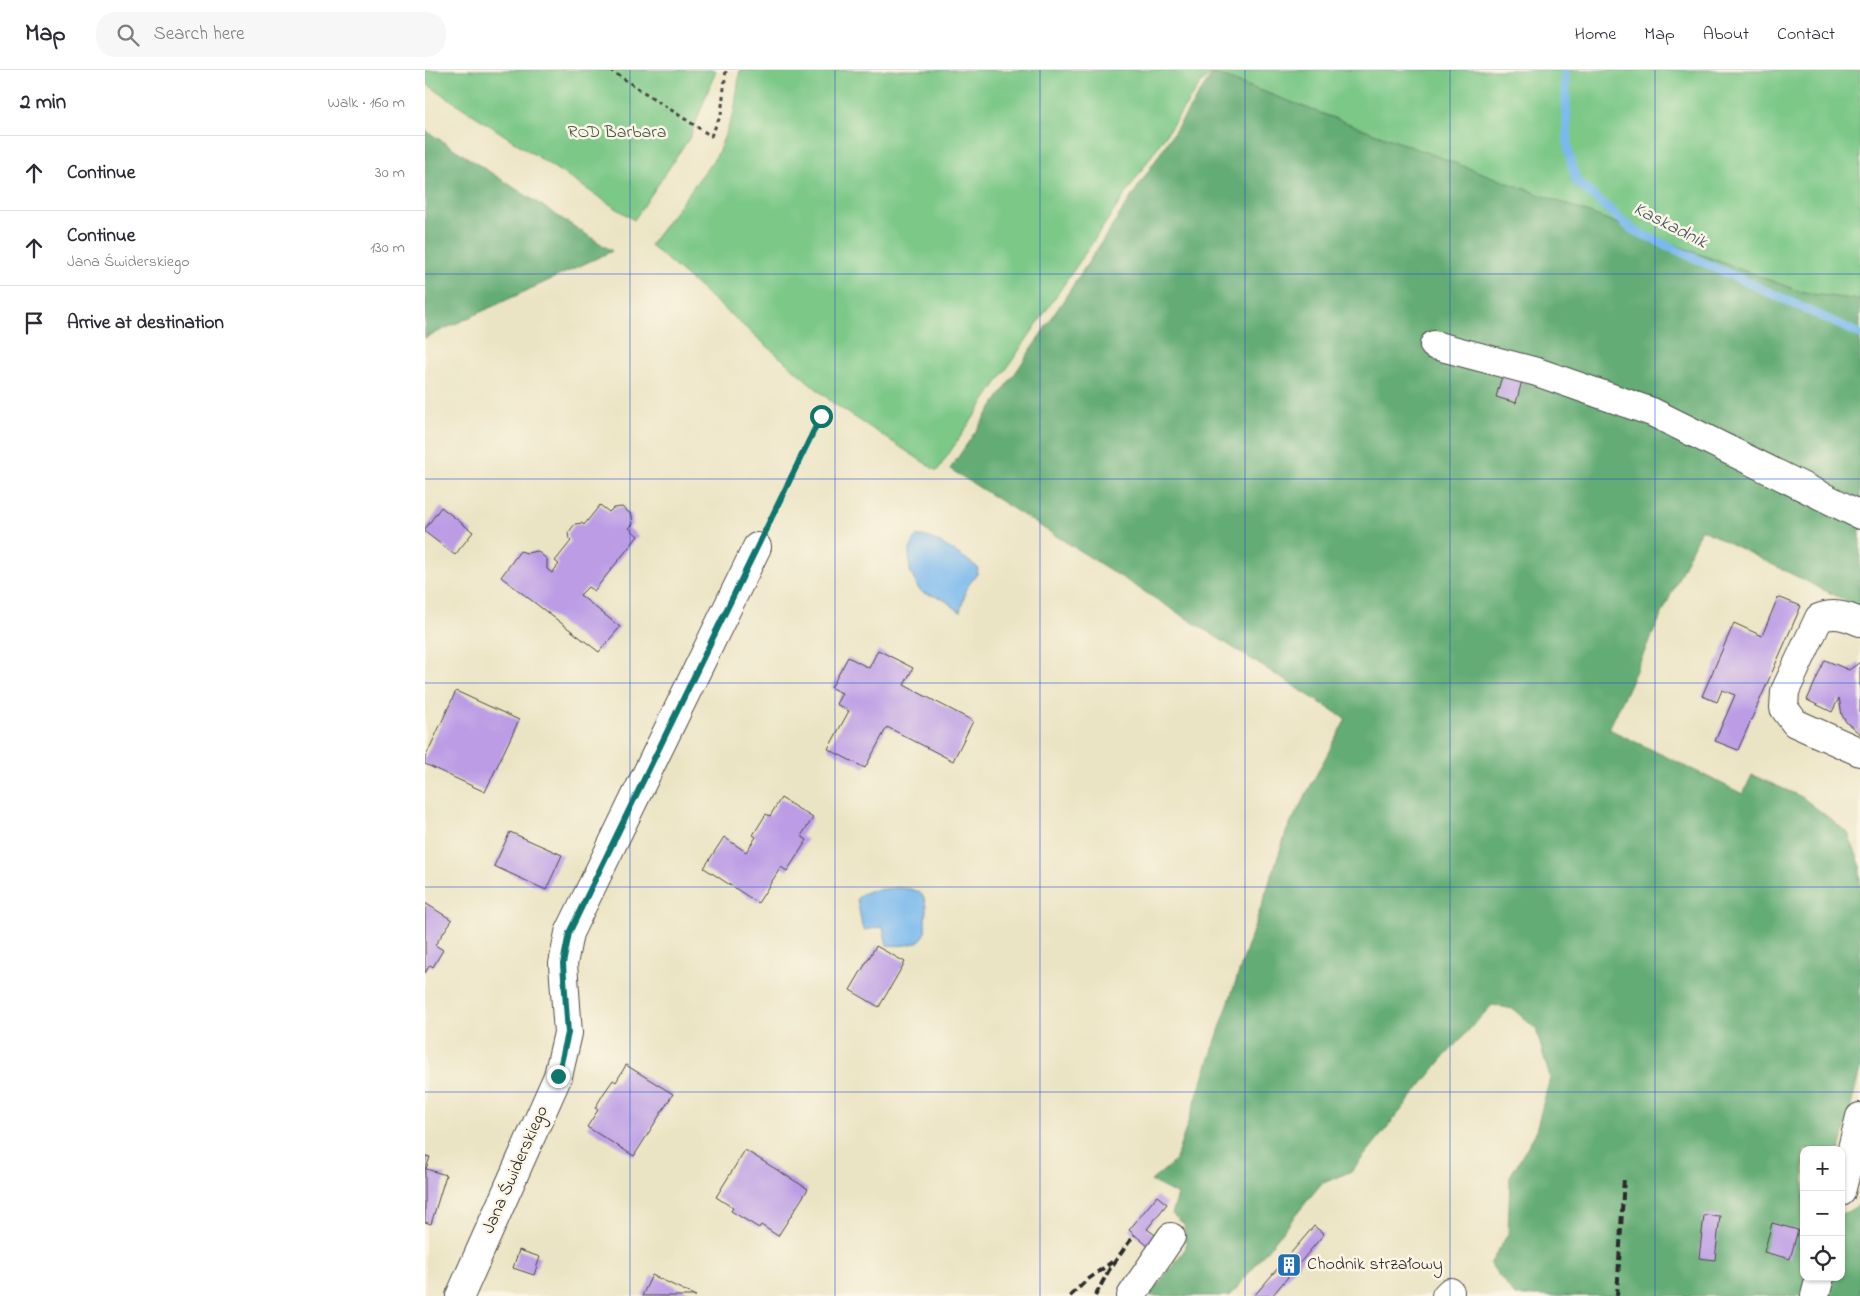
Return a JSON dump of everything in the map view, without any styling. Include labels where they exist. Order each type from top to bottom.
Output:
[{"type":"street","points":[[1434,345],[1537,372],[1652,412],[1860,516]]},
{"type":"street","name":"Jana Świderskiego","points":[[460,1296],[558,1076],[568,1033],[563,964],[569,933],[757,547]]},
{"type":"street","points":[[1860,622],[1846,616],[1829,614],[1819,618],[1785,691],[1784,708],[1795,723],[1860,752]]},
{"type":"street","points":[[1841,1191],[1860,1117]]},
{"type":"street","points":[[1131,1296],[1171,1237]]},
{"type":"street","points":[[1815,1296],[1819,1281]]},
{"type":"path","points":[[609,70],[711,136],[721,115],[726,70]]},
{"type":"path","points":[[757,547],[821,416]]},
{"type":"green space","name":"ROD Barbara","points":[[425,70],[716,70],[690,137],[634,220],[425,83]]},
{"type":"green space","points":[[740,70],[1860,70],[1860,300],[1804,293],[1213,73],[1201,83],[937,471],[833,403],[650,245],[717,155],[734,113]]},
{"type":"green space","points":[[1213,73],[1804,293],[1860,300],[1860,608],[1701,529],[1609,729],[1743,794],[1752,775],[1802,797],[1848,833],[1860,864],[1860,1070],[1841,1146],[1800,1146],[1800,1281],[1845,1281],[1845,1213],[1860,1204],[1860,1296],[1515,1296],[1490,1264],[1508,1234],[1510,1176],[1535,1134],[1550,1078],[1536,1029],[1513,1009],[1492,1005],[1444,1057],[1352,1171],[1321,1184],[1230,1296],[1149,1296],[1186,1248],[1184,1224],[1172,1214],[1178,1195],[1151,1181],[1175,1161],[1287,830],[1346,719],[950,469]]},
{"type":"green space","points":[[425,130],[612,251],[425,338]]},
{"type":"water","points":[[923,536],[943,545],[978,568],[977,574],[967,587],[960,612],[942,598],[923,593],[918,588],[910,571],[909,552],[916,537]]},
{"type":"water","points":[[896,888],[912,889],[924,898],[926,904],[925,931],[923,937],[915,943],[887,945],[883,927],[863,930],[857,899],[860,895],[869,891]]},
{"type":"building","points":[[1502,376],[1522,381],[1516,403],[1496,397]]},
{"type":"building","points":[[600,505],[609,512],[613,508],[622,507],[632,515],[633,524],[629,528],[638,536],[594,591],[588,587],[580,595],[620,627],[599,652],[501,577],[520,551],[527,553],[537,551],[547,559],[547,569],[552,573],[559,564],[555,561],[571,541],[568,533],[575,524],[582,523],[584,525]]},
{"type":"building","points":[[441,507],[473,532],[455,555],[425,532],[425,529]]},
{"type":"building","points":[[1778,597],[1801,606],[1738,750],[1715,741],[1735,695],[1722,690],[1717,702],[1702,696],[1734,623],[1762,636]]},
{"type":"building","points":[[878,650],[913,668],[904,685],[973,721],[953,761],[887,727],[865,768],[828,749],[849,711],[836,704],[842,693],[831,688],[848,657],[869,668]]},
{"type":"building","points":[[1825,660],[1849,670],[1860,662],[1860,734],[1846,722],[1842,715],[1839,698],[1832,712],[1807,700]]},
{"type":"building","points":[[456,691],[519,720],[485,792],[425,764],[425,758]]},
{"type":"building","points":[[781,798],[813,818],[801,836],[807,840],[787,871],[781,867],[758,903],[704,868],[724,837],[746,852],[756,837],[753,835],[766,814],[770,816]]},
{"type":"building","points":[[510,832],[562,855],[546,890],[494,866]]},
{"type":"building","points":[[425,903],[452,920],[435,945],[443,950],[433,967],[430,965],[425,973]]},
{"type":"building","points":[[876,946],[905,962],[879,1007],[850,990]]},
{"type":"building","points":[[626,1065],[673,1094],[634,1156],[587,1127],[598,1110],[595,1108],[604,1093],[613,1080],[616,1082]]},
{"type":"building","points":[[745,1150],[808,1189],[778,1236],[761,1225],[759,1228],[731,1211],[733,1208],[716,1197]]},
{"type":"building","points":[[425,1156],[430,1157],[426,1169],[446,1175],[431,1224],[425,1222]]},
{"type":"building","points":[[1157,1196],[1167,1204],[1147,1229],[1158,1237],[1149,1247],[1129,1230]]},
{"type":"building","points":[[1704,1215],[1720,1216],[1715,1260],[1699,1258]]},
{"type":"building","points":[[1772,1223],[1798,1230],[1790,1259],[1764,1252]]},
{"type":"building","name":"Chodnik strzałowy","points":[[1314,1226],[1324,1234],[1272,1296],[1254,1296]]},
{"type":"building","points":[[519,1250],[540,1257],[534,1275],[513,1268]]},
{"type":"building","points":[[652,1275],[696,1296],[642,1296]]},
{"type":"waterway","name":"Kaskadnik","points":[[1565,70],[1568,149],[1576,181],[1633,230],[1860,334]]},
{"type":"railway","points":[[1617,1296],[1624,1178]]},
{"type":"railway","points":[[1095,1296],[1109,1270],[1134,1235]]},
{"type":"railway","points":[[1070,1296],[1088,1279],[1112,1262]]},
{"type":"place","name":"Chodnik strzałowy","points":[[1289,1265]]},
{"type":"route","points":[[558,1076],[568,1033],[563,964],[569,933],[821,416]]}]
